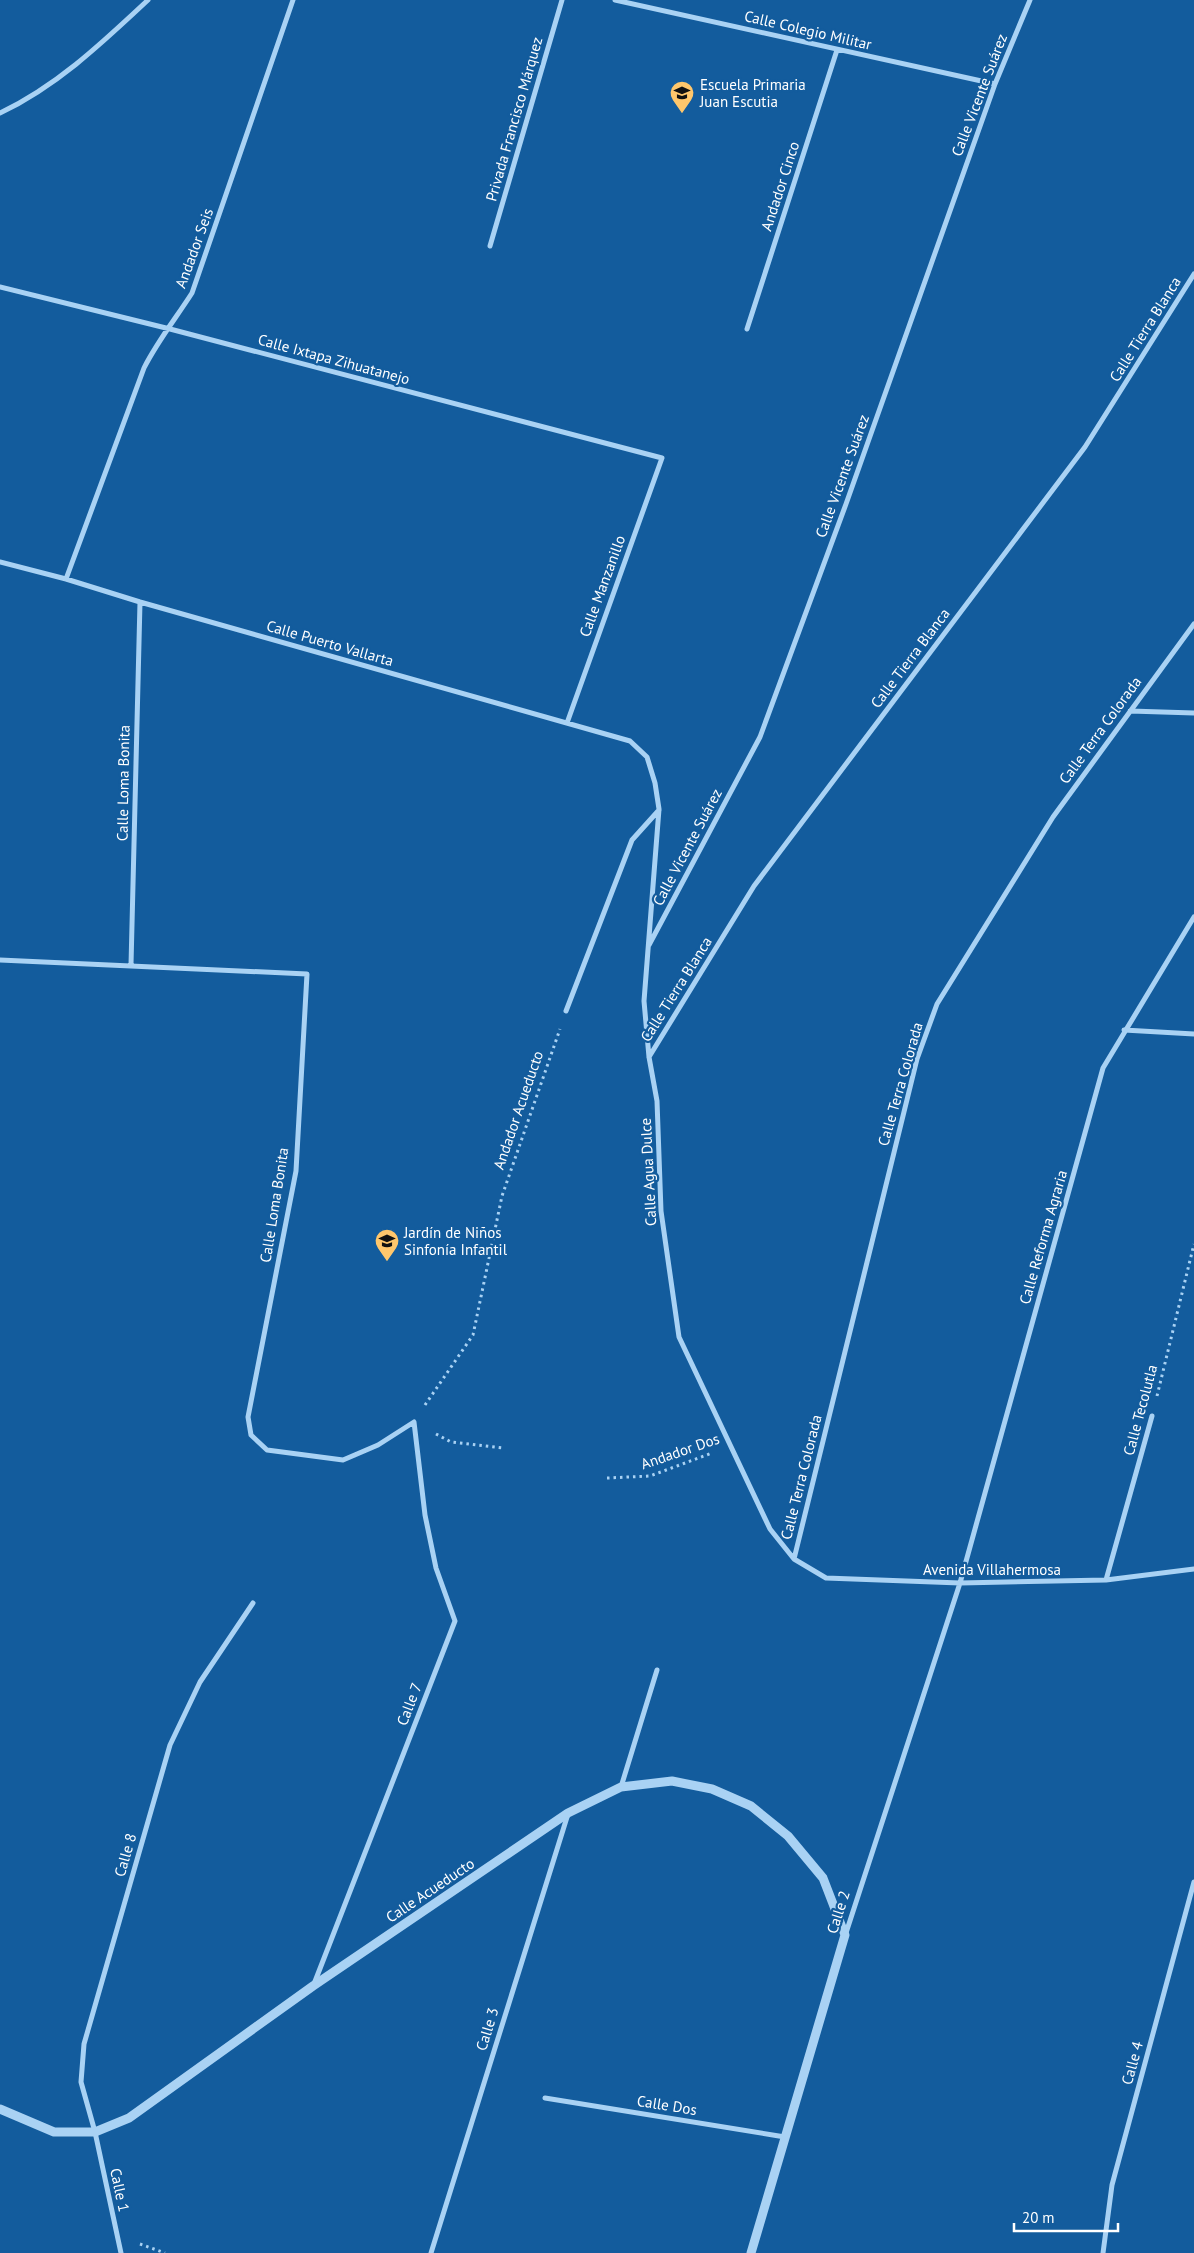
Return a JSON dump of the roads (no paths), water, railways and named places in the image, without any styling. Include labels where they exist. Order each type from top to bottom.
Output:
[{"type":"street","points":[[0,113],[53,83],[99,46],[148,0]]},
{"type":"street","name":"Andador Seis","points":[[66,579],[144,368],[153,351],[170,329],[192,293],[292,0]]},
{"type":"street","name":"Privada Francisco Márquez","points":[[490,246],[562,0]]},
{"type":"street","name":"Calle Colegio Militar","points":[[615,0],[995,84]]},
{"type":"street","name":"Calle Vicente Suárez","points":[[647,947],[760,736],[850,495],[995,84],[1030,0]]},
{"type":"street","name":"Andador Cinco","points":[[747,329],[837,50]]},
{"type":"street","name":"Calle Tierra Blanca","points":[[648,1057],[754,886],[1085,447],[1194,274]]},
{"type":"street","name":"Calle Ixtapa Zihuatanejo","points":[[0,287],[170,329],[662,458]]},
{"type":"street","name":"Calle Manzanillo","points":[[567,723],[662,458]]},
{"type":"street","name":"Calle Puerto Vallarta","points":[[0,562],[66,579],[140,602],[630,741],[647,757]]},
{"type":"street","name":"Calle Loma Bonita","points":[[131,965],[140,602]]},
{"type":"street","name":"Calle Terra Colorada","points":[[794,1559],[917,1058],[937,1004],[1053,817],[1194,624]]},
{"type":"street","points":[[1130,711],[1194,713]]},
{"type":"street","name":"Calle Agua Dulce","points":[[647,757],[655,783],[659,809],[644,1001],[648,1057],[657,1101],[660,1211],[679,1337],[770,1529],[794,1559]]},
{"type":"street","points":[[566,1011],[632,840],[659,809]]},
{"type":"street","name":"Calle Reforma Agraria","points":[[960,1583],[1103,1068],[1124,1030],[1194,917]]},
{"type":"street","name":"Calle Loma Bonita","points":[[0,960],[307,974],[296,1172],[248,1417],[251,1435],[267,1450],[343,1460],[378,1445],[414,1422]]},
{"type":"street","points":[[1124,1030],[1194,1034]]},
{"type":"street","name":"Calle Tecolutla","points":[[1106,1580],[1152,1416]]},
{"type":"street","name":"Calle 7","points":[[313,1986],[455,1621],[436,1568],[425,1515],[414,1422]]},
{"type":"street","name":"Avenida Villahermosa","points":[[794,1559],[826,1578],[960,1583],[1106,1580],[1194,1569]]},
{"type":"street","name":"Calle 2","points":[[751,2253],[845,1935],[960,1583]]},
{"type":"street","name":"Calle 8","points":[[95,2132],[81,2082],[84,2044],[170,1745],[200,1682],[253,1603]]},
{"type":"street","points":[[621,1787],[657,1670]]},
{"type":"street","name":"Calle Acueducto","points":[[0,2109],[54,2132],[95,2132],[129,2118],[313,1986],[568,1813],[621,1787],[672,1781],[712,1789],[751,1806],[788,1836],[823,1878],[845,1935]]},
{"type":"street","name":"Calle 3","points":[[431,2253],[568,1813]]},
{"type":"street","name":"Calle 4","points":[[1103,2253],[1112,2185],[1194,1882]]},
{"type":"street","name":"Calle Dos","points":[[545,2098],[785,2138]]},
{"type":"street","name":"Calle 1","points":[[95,2132],[121,2253]]},
{"type":"place","name":"Escuela Primaria Juan Escutia","points":[[682,114]]},
{"type":"place","name":"Jardín de Niños Sinfonía Infantil","points":[[387,1262]]}]
